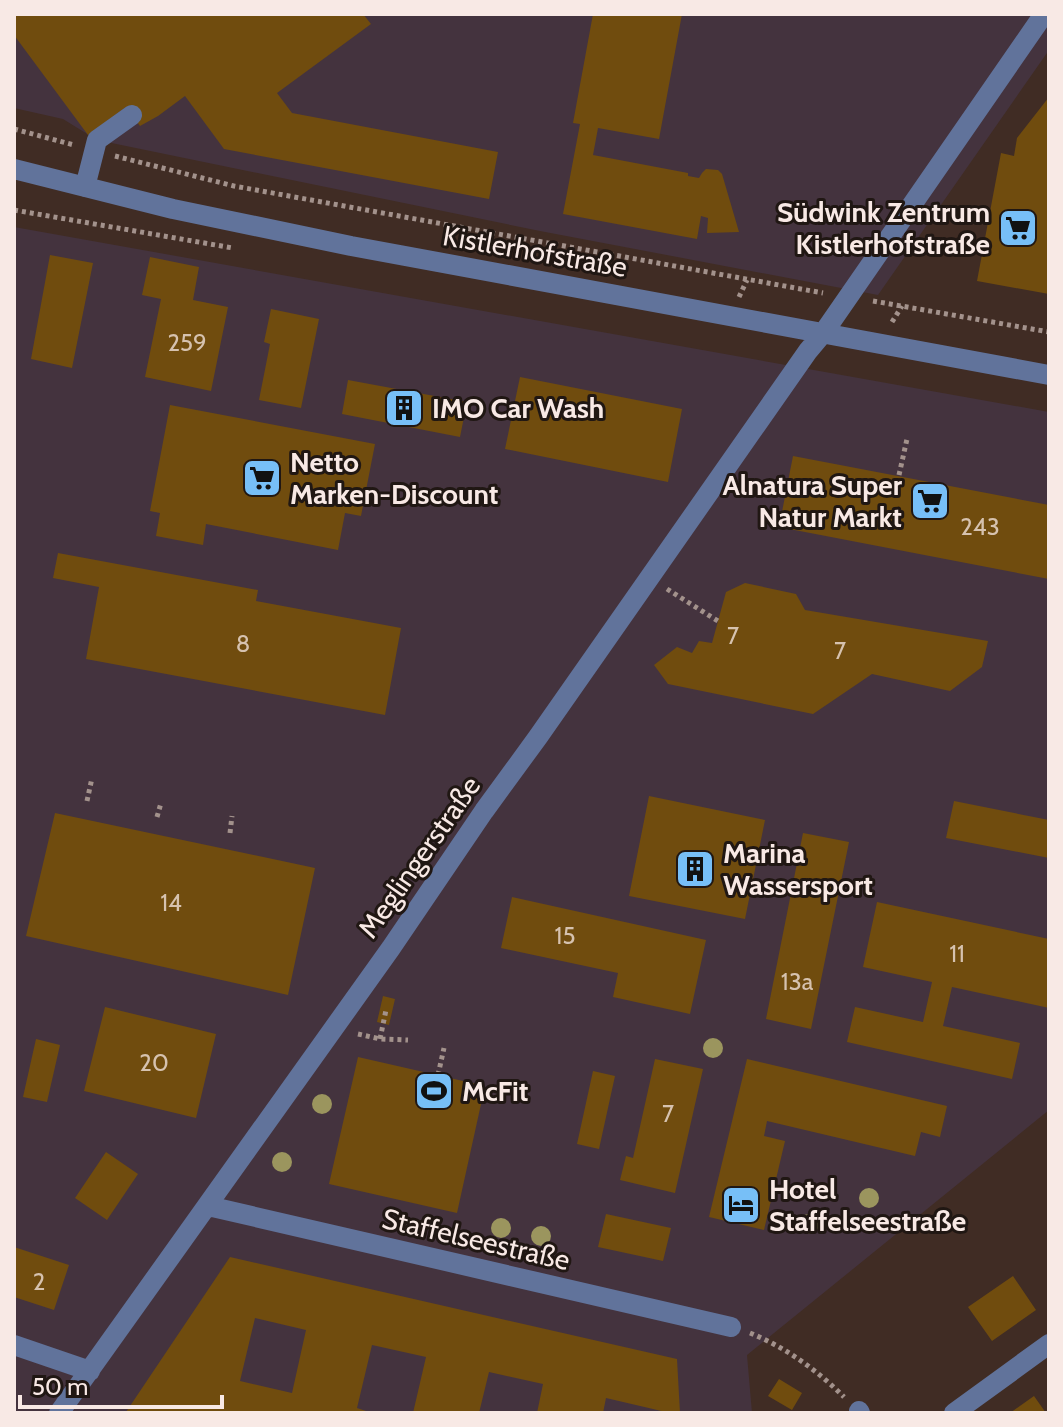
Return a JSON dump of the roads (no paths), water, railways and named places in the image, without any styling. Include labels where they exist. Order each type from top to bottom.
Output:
[{"type":"street","name":"Meglingerstraße","points":[[59,1413],[334,1028],[1044,14]]},
{"type":"street","points":[[85,187],[97,140],[132,115]]},
{"type":"street","name":"Kistlerhofstraße","points":[[14,169],[173,209],[379,251],[1049,375]]},
{"type":"street","name":"Staffelseestraße","points":[[208,1206],[731,1327]]},
{"type":"street","points":[[954,1413],[1049,1344]]},
{"type":"street","points":[[14,1345],[90,1371]]},
{"type":"place","name":"Südwink Zentrum Kistlerhofstraße","points":[[1018,228]]},
{"type":"place","name":"IMO Car Wash","points":[[404,408]]},
{"type":"place","name":"Netto Marken-Discount","points":[[262,478]]},
{"type":"place","name":"Alnatura Super Natur Markt","points":[[930,501]]},
{"type":"place","name":"Marina Wassersport","points":[[695,869]]},
{"type":"place","name":"McFit","points":[[434,1091]]},
{"type":"place","name":"Hotel Staffelseestraße","points":[[741,1205]]}]
